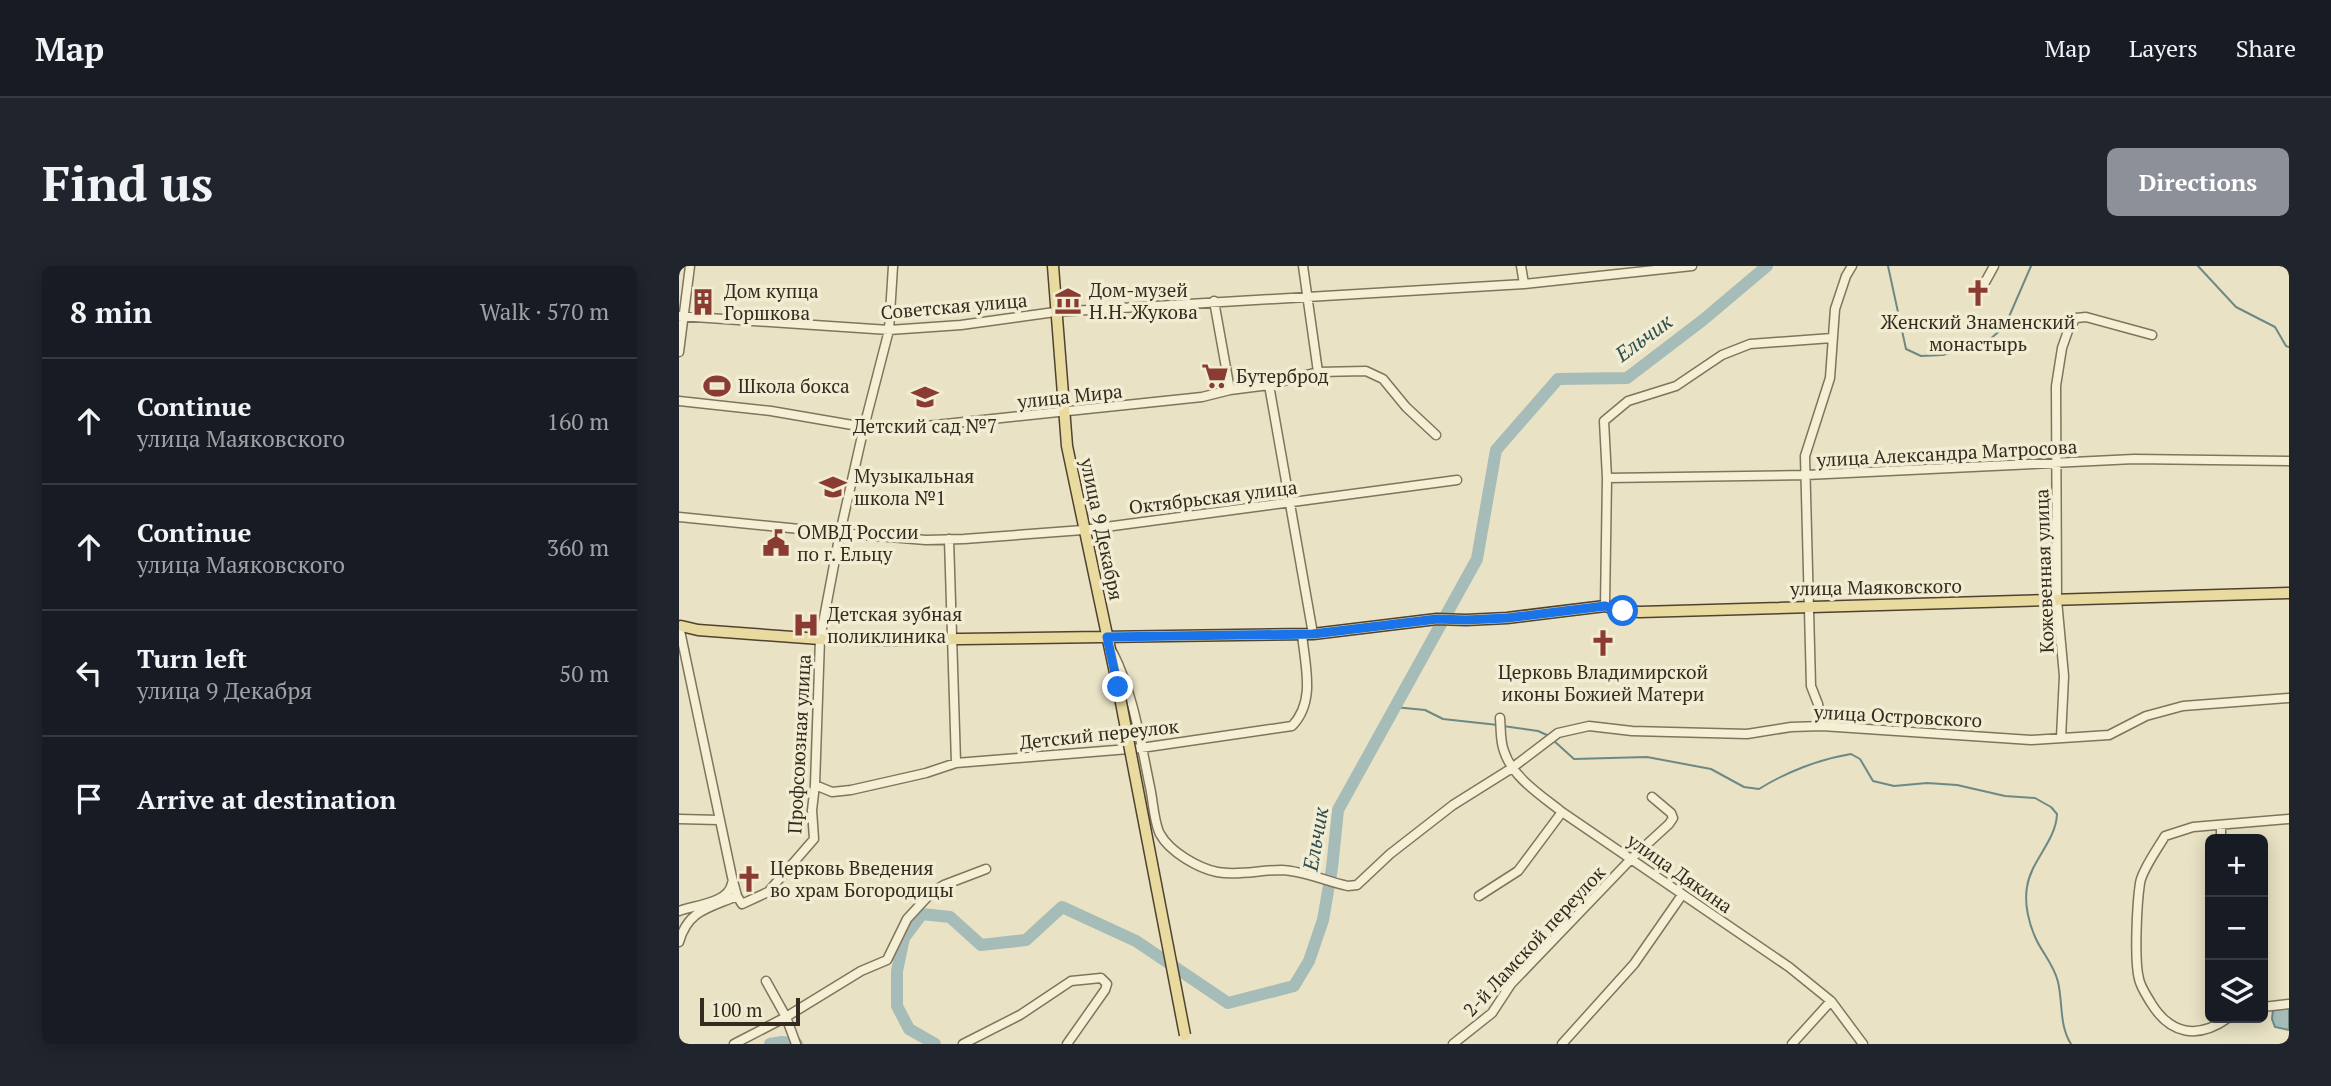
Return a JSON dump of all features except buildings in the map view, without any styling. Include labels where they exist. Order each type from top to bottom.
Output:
[{"type":"main road","name":"улица 9 Декабря","points":[[1053,266],[1063,412],[1083,530],[1118,687],[1186,1039]]},
{"type":"main road","name":"улица Маяковского","points":[[1308,634],[1437,619],[1507,618],[1605,606],[1640,612],[2289,593]]},
{"type":"main road","points":[[680,626],[698,630],[820,639],[1108,641],[1308,634]]},
{"type":"street","points":[[679,352],[681,316],[690,266]]},
{"type":"street","name":"Профсоюзная улица","points":[[679,943],[684,927],[696,914],[768,892],[814,839],[812,810],[820,639],[840,533],[889,330],[893,266]]},
{"type":"street","points":[[1303,266],[1318,372]]},
{"type":"street","points":[[1521,266],[1524,284]]},
{"type":"street","name":"Советская улица","points":[[681,316],[889,330],[961,325],[1055,312],[1524,284],[1692,266]]},
{"type":"street","points":[[1822,726],[1811,686],[1805,456],[1830,378],[1835,309],[1852,266]]},
{"type":"street","points":[[1983,286],[1994,266]]},
{"type":"street","points":[[1214,302],[1230,390]]},
{"type":"street","name":"Кожевенная улица","points":[[2061,738],[2064,676],[2057,600],[2056,386],[2061,348],[2076,318],[2086,317],[2152,335]]},
{"type":"street","points":[[1605,606],[1607,478],[1604,421],[1628,401],[1676,386],[1722,355],[1749,344],[1832,338]]},
{"type":"street","name":"улица Мира","points":[[679,401],[771,411],[864,426],[926,426],[1202,397],[1269,385],[1318,372],[1366,370],[1383,379],[1406,407],[1436,435]]},
{"type":"street","points":[[1269,385],[1308,634]]},
{"type":"street","name":"улица Александра Матросова","points":[[1607,478],[1806,475],[2134,459],[2289,461]]},
{"type":"street","name":"Октябрьская улица","points":[[679,517],[840,533],[926,540],[949,539],[1083,530],[1457,480]]},
{"type":"street","points":[[949,539],[956,763]]},
{"type":"street","points":[[680,626],[719,820],[739,900]]},
{"type":"street","name":"Детский переулок","points":[[815,785],[832,792],[851,790],[926,773],[956,763],[1141,748],[1292,726],[1299,719],[1308,695],[1308,634]]},
{"type":"street","points":[[1108,641],[1120,668],[1141,748]]},
{"type":"street","name":"улица Островского","points":[[1141,748],[1160,834],[1181,856],[1216,872],[1238,874],[1278,870],[1357,885],[1390,854],[1453,805],[1512,768],[1558,733],[1589,726],[1632,731],[1747,734],[1791,727],[1822,726],[2031,740],[2109,735],[2147,716],[2183,706],[2289,698]]},
{"type":"street","points":[[1500,718],[1503,751],[1512,768]]},
{"type":"street","name":"улица Дякина","points":[[1512,768],[1562,812],[1789,967],[1831,1002],[1863,1044]]},
{"type":"street","name":"2-й Ламской переулок","points":[[1453,1044],[1465,1042],[1492,1013],[1511,984],[1632,858],[1669,824],[1673,818],[1671,813],[1652,797]]},
{"type":"street","points":[[1479,897],[1518,871],[1562,812]]},
{"type":"street","points":[[679,819],[719,820]]},
{"type":"street","points":[[2219,1023],[2193,1031],[2177,1029],[2161,1019],[2145,993],[2139,980],[2137,961],[2140,879],[2165,836],[2193,827],[2289,819]]},
{"type":"street","points":[[2221,825],[2221,834]]},
{"type":"street","points":[[734,1044],[786,1017],[861,971],[887,960],[907,919],[931,893],[944,885],[986,869]]},
{"type":"street","points":[[679,911],[728,893],[732,877]]},
{"type":"street","points":[[1562,1044],[1634,964],[1682,895]]},
{"type":"street","points":[[963,1044],[1020,1015],[1071,981],[1101,978],[1107,984],[1105,990],[1067,1044]]},
{"type":"street","points":[[766,981],[786,1017],[796,1044]]},
{"type":"street","points":[[1792,1044],[1831,1002]]},
{"type":"street","points":[[2268,1006],[2289,1004]]},
{"type":"water","points":[[2289,1008],[2289,1030],[2275,1027],[2272,1019],[2273,1010]]},
{"type":"waterway","name":"Ельчик","points":[[935,1044],[909,1029],[897,1006],[897,971],[904,938],[922,914],[950,917],[981,945],[1026,940],[1062,907],[1136,941],[1228,1003],[1294,986],[1309,961],[1323,920],[1338,810],[1477,559],[1496,450],[1558,379],[1627,378],[1703,320],[1767,266]]},
{"type":"waterway","points":[[1888,266],[1906,349],[1921,356],[1943,355],[1988,341],[2005,326],[2031,266]]},
{"type":"waterway","points":[[2198,266],[2236,307],[2275,327],[2289,347]]},
{"type":"waterway","points":[[1394,707],[1425,710],[1443,719],[1498,725]]},
{"type":"waterway","points":[[1503,726],[1538,731],[1549,736]]},
{"type":"waterway","points":[[1553,740],[1574,759],[1647,757],[1711,769],[1744,787],[1759,789],[1803,767],[1851,754],[1860,759],[1873,781],[1894,786],[1927,783],[1957,785],[2005,796],[2035,798],[2051,807],[2057,814],[2056,824],[2029,877],[2027,907],[2033,933],[2056,976],[2063,1022],[2071,1044]]},
{"type":"waterway","name":"Ельчик","points":[[770,1044],[797,1044]]},
{"type":"place","name":"Женский Знаменский монастырь","points":[[1978,293]]},
{"type":"place","name":"Дом-музей Н.Н. Жукова","points":[[1068,301]]},
{"type":"place","name":"Дом купца Горшкова","points":[[703,302]]},
{"type":"place","name":"Бутерброд","points":[[1215,376]]},
{"type":"place","name":"Школа бокса","points":[[717,386]]},
{"type":"place","name":"Детский сад №7","points":[[925,397]]},
{"type":"place","name":"Музыкальная школа №1","points":[[833,487]]},
{"type":"place","name":"ОМВД России по г. Ельцу","points":[[776,543]]},
{"type":"place","name":"Детская зубная поликлиника","points":[[806,625]]},
{"type":"place","name":"Церковь Владимирской иконы Божией Матери","points":[[1603,643]]},
{"type":"place","name":"Церковь Введения во храм Богородицы","points":[[749,879]]},
{"type":"route","points":[[1118,687],[1107,637],[1313,634],[1437,619],[1507,618],[1605,606],[1623,611]]}]
